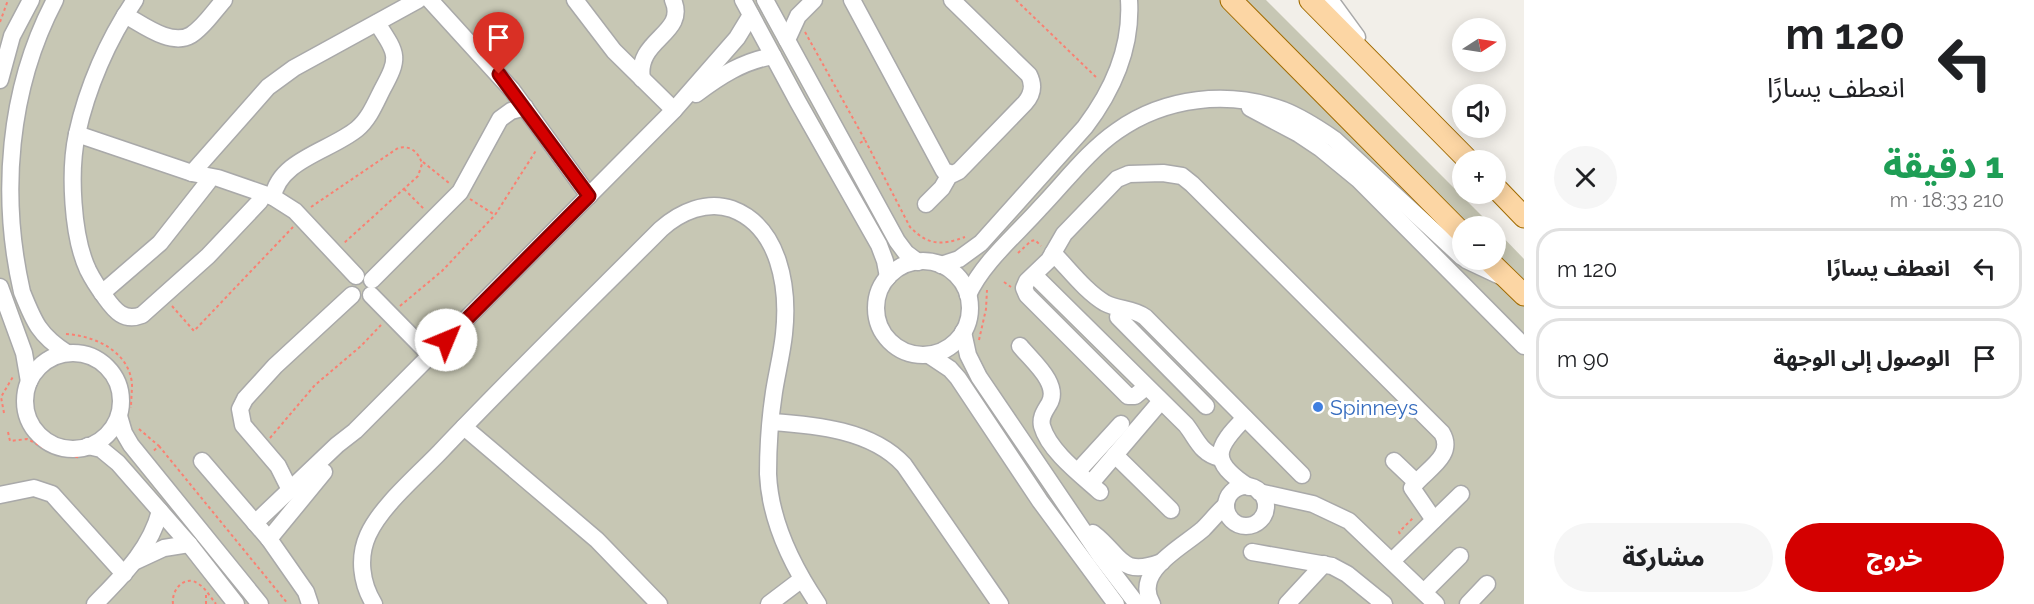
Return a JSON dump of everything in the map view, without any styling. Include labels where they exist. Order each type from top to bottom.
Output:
[{"type":"main road","points":[[1231,0],[1452,223]]},
{"type":"main road","points":[[1310,0],[1458,150]]},
{"type":"main road","points":[[1506,198],[1524,217]]},
{"type":"main road","points":[[1499,270],[1524,296]]},
{"type":"street","points":[[0,80],[12,36],[31,0]]},
{"type":"street","points":[[55,0],[27,62],[9,120],[1,210],[7,246],[27,304],[42,335],[67,353]]},
{"type":"street","points":[[135,0],[125,15],[98,70],[76,134],[74,192],[76,226],[88,270],[118,314],[130,318],[142,315],[208,256],[266,199],[287,170],[352,132],[370,113],[395,62],[392,47],[377,23]]},
{"type":"street","points":[[125,15],[164,35],[180,38],[195,31],[224,0]]},
{"type":"street","points":[[192,173],[276,80],[418,0]]},
{"type":"street","points":[[430,0],[485,58],[525,107],[589,196]]},
{"type":"street","points":[[575,0],[614,51],[674,110]]},
{"type":"street","points":[[642,79],[642,63],[646,52],[674,21],[676,10],[673,0]]},
{"type":"street","points":[[765,0],[897,241],[906,253],[918,262]]},
{"type":"street","points":[[787,40],[798,16],[814,0]]},
{"type":"street","points":[[852,0],[943,168],[950,174]]},
{"type":"street","points":[[926,204],[942,188],[950,174],[959,171],[1025,103],[1032,87],[1029,75],[952,0]]},
{"type":"street","points":[[941,265],[959,259],[981,243],[1085,127],[1110,90],[1124,49],[1129,0]]},
{"type":"street","points":[[1330,0],[1385,76]]},
{"type":"street","points":[[747,7],[879,245],[888,277]]},
{"type":"street","points":[[269,539],[355,431],[674,110],[743,31],[747,7]]},
{"type":"street","points":[[674,110],[711,82],[736,67],[773,56]]},
{"type":"street","points":[[968,295],[982,271],[1095,149],[1118,130],[1143,116],[1170,106],[1198,100],[1227,99],[1256,102],[1284,110],[1310,123],[1334,139],[1452,248]]},
{"type":"street","points":[[1227,99],[1299,134],[1340,163],[1377,197],[1524,346]]},
{"type":"street","points":[[290,490],[282,471],[241,420],[242,404],[285,356],[465,186],[500,119],[511,111],[525,107]]},
{"type":"street","points":[[76,134],[192,173],[218,178],[266,199],[276,208],[297,220],[334,252],[360,285]]},
{"type":"street","points":[[192,173],[207,182],[266,199]]},
{"type":"street","points":[[1153,394],[1128,396],[1025,293],[1025,283],[1054,253],[1064,234],[1116,179],[1129,174],[1176,174],[1187,180],[1442,433],[1446,446],[1443,455],[1412,489],[1434,520]]},
{"type":"street","points":[[102,293],[160,243],[207,182]]},
{"type":"street","points":[[374,604],[362,572],[363,553],[368,535],[380,516],[464,427],[669,222],[686,212],[715,206],[734,210],[751,219],[769,239],[778,263],[783,297],[784,332],[774,392],[768,474],[782,533],[802,579],[818,604]]},
{"type":"street","points":[[297,220],[431,356]]},
{"type":"street","points":[[1054,253],[1099,298],[1122,313],[1175,375],[1206,406]]},
{"type":"street","points":[[929,355],[952,345],[963,332],[969,314],[968,295],[955,274],[941,265],[918,262],[902,267],[888,277],[877,305],[880,325],[891,342],[909,352],[929,355],[940,361],[958,378],[1040,501],[1116,604]]},
{"type":"street","points":[[1485,270],[1508,279]]},
{"type":"street","points":[[1034,275],[1186,425],[1203,450],[1254,490],[1265,504],[1264,514],[1258,522],[1250,526],[1235,523],[1203,528]]},
{"type":"street","points":[[0,287],[24,353],[22,378],[29,418],[36,431],[47,441],[60,447],[85,452],[101,449],[113,457],[189,543],[236,604]]},
{"type":"street","points":[[1084,352],[1122,313],[1136,312],[1145,317],[1302,475]]},
{"type":"street","points":[[963,332],[968,355],[979,377],[1080,526],[1137,604]]},
{"type":"street","points":[[1020,346],[1052,387],[1051,400],[1041,419],[1042,428],[1059,453],[1095,488],[1153,394],[1189,362]]},
{"type":"street","points":[[22,378],[44,363],[67,353],[84,354],[107,367],[117,381],[120,390],[127,439],[260,604]]},
{"type":"street","points":[[1186,425],[1220,393]]},
{"type":"street","points":[[85,452],[125,416]]},
{"type":"street","points":[[1235,523],[1229,517],[1223,464],[1223,441],[1245,418]]},
{"type":"street","points":[[771,422],[832,430],[872,441],[890,451],[904,465],[1000,604]]},
{"type":"street","points":[[1078,471],[1121,424]]},
{"type":"street","points":[[464,427],[597,540],[659,604]]},
{"type":"street","points":[[255,523],[355,431]]},
{"type":"street","points":[[1115,455],[1172,510]]},
{"type":"street","points":[[202,461],[269,539],[298,580],[308,602]]},
{"type":"street","points":[[1394,461],[1416,482]]},
{"type":"street","points":[[1152,604],[1148,584],[1162,562],[1203,528],[1239,488],[1300,501],[1325,509],[1349,521],[1436,604]]},
{"type":"street","points":[[0,495],[27,489],[46,491],[61,502],[130,568]]},
{"type":"street","points":[[1392,561],[1461,494]]},
{"type":"street","points":[[1264,514],[1300,501]]},
{"type":"street","points":[[95,604],[130,568],[155,528],[160,512]]},
{"type":"street","points":[[1080,526],[1100,538],[1124,564],[1139,568],[1162,562]]},
{"type":"street","points":[[130,568],[164,548],[189,543]]},
{"type":"street","points":[[1252,552],[1324,564],[1347,574],[1384,604]]},
{"type":"street","points":[[1424,592],[1460,556]]},
{"type":"street","points":[[1287,604],[1324,564]]},
{"type":"street","points":[[770,604],[802,579]]},
{"type":"path","points":[[0,22],[8,0]]},
{"type":"path","points":[[1016,0],[1110,90]]},
{"type":"path","points":[[798,16],[807,37],[865,140]]},
{"type":"path","points":[[263,447],[309,391],[442,271],[495,215],[545,135]]},
{"type":"path","points":[[163,296],[194,331],[297,220],[393,151],[402,147],[416,152],[422,164],[418,176],[334,252]]},
{"type":"path","points":[[404,189],[433,218]]},
{"type":"path","points":[[1004,248],[1011,259],[1035,240],[1043,249],[1054,253]]},
{"type":"path","points":[[979,340],[986,309],[988,284]]},
{"type":"path","points":[[61,334],[92,339],[111,349],[122,359],[129,372],[132,386],[125,416]]},
{"type":"path","points":[[4,413],[1,397],[9,386],[22,378]]},
{"type":"path","points":[[135,426],[159,446],[288,604]]},
{"type":"path","points":[[8,432],[10,441],[27,439],[51,451],[85,452]]},
{"type":"path","points":[[144,460],[159,446]]},
{"type":"path","points":[[173,604],[174,590],[183,582],[194,581],[216,604]]},
{"type":"path","points":[[205,591],[206,604]]},
{"type":"shaded area","points":[[0,0],[1266,0],[1452,186],[1452,204],[1470,204],[1482,216],[1452,216],[1452,270],[1506,270],[1506,240],[1524,259],[1524,604],[0,604]]},
{"type":"place","name":"Spinneys","points":[[1318,407]]},
{"type":"route","points":[[446,340],[589,196],[499,74]]}]
